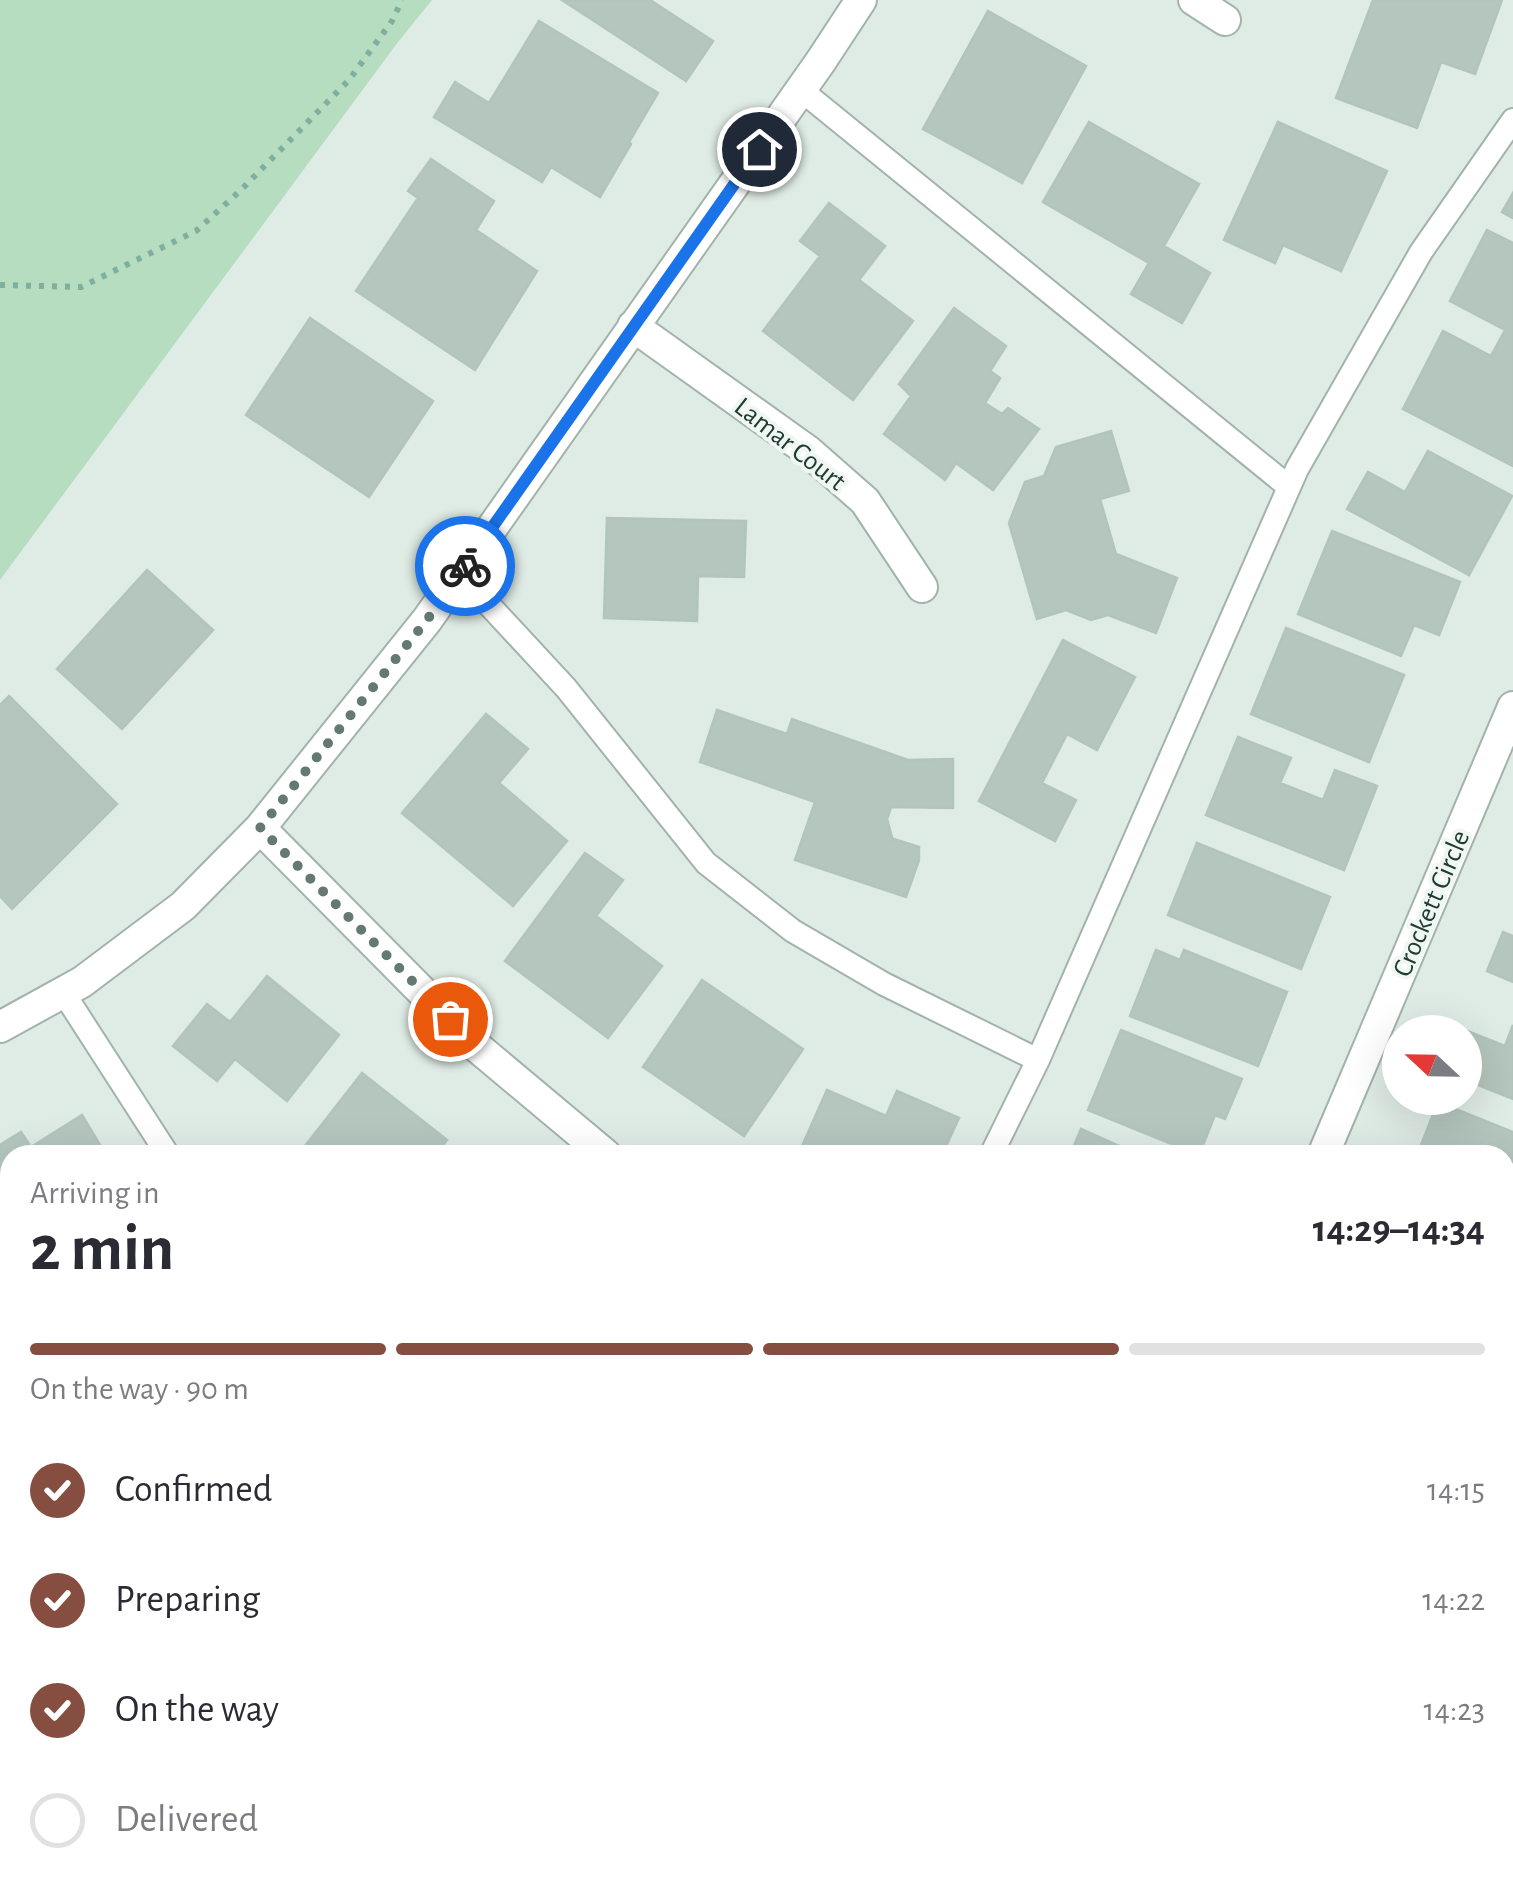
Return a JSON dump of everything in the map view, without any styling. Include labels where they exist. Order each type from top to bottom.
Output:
[{"type":"street","points":[[0,1027],[82,982],[182,906],[260,828],[427,620],[861,0]]},
{"type":"street","points":[[1194,0],[1225,20]]},
{"type":"street","name":"Lamar Court","points":[[633,326],[808,452],[864,501],[922,587]]},
{"type":"street","name":"Crockett Circle","points":[[1327,1145],[1513,707]]},
{"type":"street","points":[[260,828],[477,1046],[594,1145]]},
{"type":"lane","points":[[801,90],[1289,486]]},
{"type":"lane","points":[[996,1145],[1038,1060],[1297,469],[1422,252],[1513,120]]},
{"type":"lane","points":[[458,576],[566,688],[706,862],[793,931],[884,984],[1038,1060]]},
{"type":"lane","points":[[63,992],[162,1145]]},
{"type":"path","points":[[0,285],[81,287],[196,231],[350,80],[392,21],[402,0]]},
{"type":"green space","points":[[0,0],[432,0],[0,580]]},
{"type":"building","points":[[562,0],[650,0],[713,41],[686,81]]},
{"type":"building","points":[[1373,0],[1502,0],[1475,74],[1441,62],[1417,128],[1336,98]]},
{"type":"building","points":[[988,11],[1086,66],[1022,183],[923,129]]},
{"type":"building","points":[[539,21],[658,93],[600,197],[551,167],[542,182],[434,117],[455,82],[489,103]]},
{"type":"building","points":[[1089,122],[1199,184],[1164,246],[1210,273],[1182,323],[1131,294],[1149,263],[1043,202]]},
{"type":"building","points":[[1278,122],[1387,171],[1341,271],[1283,245],[1275,263],[1224,240]]},
{"type":"building","points":[[431,159],[494,201],[476,230],[537,271],[475,370],[356,291],[418,198],[408,191]]},
{"type":"building","points":[[1513,193],[1513,218],[1502,212]]},
{"type":"building","points":[[829,203],[885,246],[859,280],[913,321],[853,400],[763,331],[820,256],[800,241]]},
{"type":"building","points":[[1487,230],[1513,243],[1513,466],[1403,409],[1443,331],[1491,356],[1505,330],[1450,301]]},
{"type":"building","points":[[954,308],[1006,346],[990,371],[1000,378],[985,403],[1002,414],[1008,408],[1039,429],[993,490],[956,463],[945,480],[884,434],[911,396],[899,384]]},
{"type":"building","points":[[310,318],[433,401],[369,497],[246,415]]},
{"type":"building","points":[[1111,431],[1129,491],[1100,499],[1116,554],[1177,578],[1156,633],[1108,615],[1091,620],[1066,610],[1037,619],[1009,523],[1025,482],[1044,476],[1056,447]]},
{"type":"building","points":[[1428,451],[1512,496],[1469,575],[1347,509],[1368,472],[1405,492]]},
{"type":"building","points":[[607,518],[746,521],[744,577],[698,576],[697,621],[604,618]]},
{"type":"building","points":[[1332,531],[1460,582],[1439,635],[1414,625],[1401,656],[1298,614]]},
{"type":"building","points":[[147,570],[213,630],[122,729],[57,669]]},
{"type":"building","points":[[1286,628],[1404,675],[1369,762],[1251,714]]},
{"type":"building","points":[[1063,640],[1135,677],[1097,750],[1067,734],[1042,783],[1076,800],[1055,841],[979,801]]},
{"type":"building","points":[[9,696],[117,804],[12,909],[0,896],[0,705]]},
{"type":"building","points":[[717,710],[787,734],[792,719],[908,760],[953,759],[953,808],[891,807],[887,819],[893,841],[919,847],[919,860],[906,897],[795,860],[815,802],[700,762]]},
{"type":"building","points":[[486,714],[528,749],[499,783],[567,841],[513,906],[402,813]]},
{"type":"building","points":[[1238,737],[1291,758],[1280,783],[1323,800],[1335,770],[1377,786],[1344,870],[1206,815]]},
{"type":"building","points":[[1197,843],[1330,897],[1301,969],[1168,915]]},
{"type":"building","points":[[585,853],[623,880],[596,916],[662,966],[608,1038],[505,961]]},
{"type":"building","points":[[1503,932],[1513,936],[1513,982],[1487,971]]},
{"type":"building","points":[[1156,950],[1180,960],[1184,950],[1287,992],[1258,1066],[1130,1016]]},
{"type":"building","points":[[267,976],[339,1035],[287,1101],[235,1059],[217,1081],[173,1046],[207,1004],[230,1022]]},
{"type":"building","points":[[702,980],[803,1049],[744,1136],[643,1067]]},
{"type":"building","points":[[1513,1025],[1513,1099],[1482,1087],[1482,1037],[1505,1046]]},
{"type":"building","points":[[1121,1030],[1242,1079],[1225,1119],[1215,1115],[1203,1145],[1174,1145],[1088,1110]]},
{"type":"building","points":[[362,1073],[447,1140],[443,1145],[306,1145]]},
{"type":"building","points":[[827,1090],[886,1116],[897,1091],[959,1118],[947,1145],[802,1145]]},
{"type":"building","points":[[82,1115],[100,1145],[34,1145]]},
{"type":"building","points":[[1433,1115],[1470,1115],[1513,1132],[1513,1145],[1421,1145]]},
{"type":"building","points":[[1081,1129],[1117,1145],[1074,1145]]},
{"type":"building","points":[[21,1132],[30,1145],[0,1145]]},
{"type":"way so far","points":[[450,1019],[260,828],[427,620],[465,566]]},
{"type":"route","points":[[465,566],[759,149]]}]
